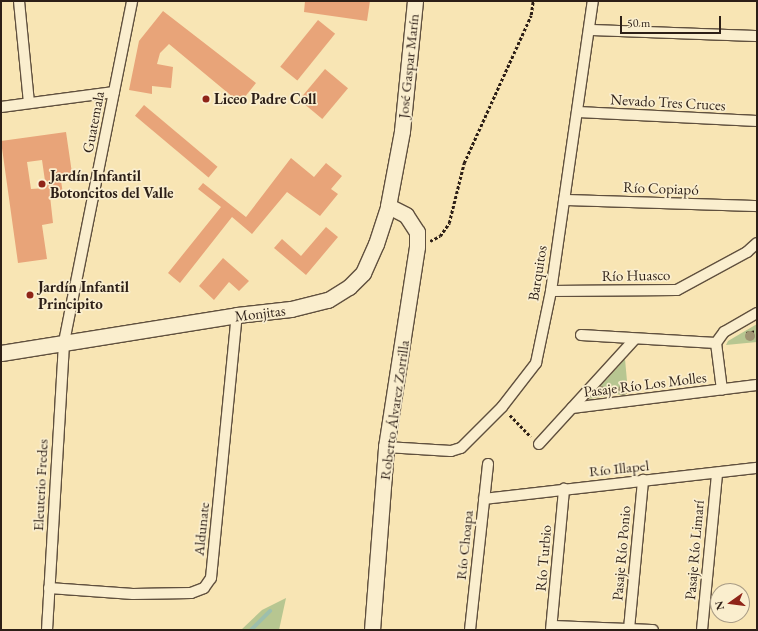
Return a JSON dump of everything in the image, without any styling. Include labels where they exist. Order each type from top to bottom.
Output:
[{"type":"main road","name":"José Gaspar Marín","points":[[402,131],[415,1]]},
{"type":"main road","name":"Monjitas","points":[[1,352],[237,315],[291,309],[328,300],[349,287],[363,273],[376,244],[388,206],[402,131]]},
{"type":"main road","name":"Roberto Álvarez Zorrilla","points":[[372,630],[386,447],[417,247],[417,232],[406,215],[388,206]]},
{"type":"street","points":[[19,1],[29,103]]},
{"type":"street","name":"Guatemala","points":[[64,342],[132,1]]},
{"type":"street","name":"Barquitos","points":[[386,447],[451,451],[461,448],[502,407],[536,363],[550,291],[578,112],[593,1]]},
{"type":"street","points":[[590,30],[757,36]]},
{"type":"street","points":[[1,107],[114,92]]},
{"type":"street","name":"Nevado Tres Cruces","points":[[578,112],[757,121]]},
{"type":"street","name":"Río Copiapó","points":[[564,200],[757,206]]},
{"type":"street","name":"Río Huasco","points":[[550,291],[677,290],[747,252],[757,243]]},
{"type":"street","points":[[722,390],[716,343],[724,332],[757,313]]},
{"type":"street","name":"Aldunate","points":[[49,588],[133,594],[191,593],[204,588],[211,578],[237,315]]},
{"type":"street","points":[[581,335],[716,343]]},
{"type":"street","points":[[539,444],[635,339]]},
{"type":"street","name":"Eleuterio Fredes","points":[[47,630],[64,342]]},
{"type":"street","name":"Pasaje Río Los Molles","points":[[572,408],[757,385]]},
{"type":"street","name":"Río Choapa","points":[[470,630],[488,464]]},
{"type":"street","name":"Río Illapel","points":[[484,499],[757,468]]},
{"type":"street","name":"Pasaje Río Limarí","points":[[702,630],[716,472]]},
{"type":"street","name":"Pasaje Río Ponio","points":[[629,629],[643,480]]},
{"type":"street","name":"Río Turbio","points":[[552,628],[564,489]]},
{"type":"street","points":[[552,628],[654,630]]},
{"type":"path","points":[[417,247],[440,236],[449,224],[464,164],[531,15],[534,1]]},
{"type":"path","points":[[502,407],[539,444]]},
{"type":"green space","points":[[757,324],[757,342],[726,345],[728,341]]},
{"type":"green space","points":[[625,359],[628,392],[624,396],[617,394],[589,399]]},
{"type":"green space","points":[[286,598],[279,630],[241,630],[262,610]]},
{"type":"building","points":[[305,1],[370,1],[367,21],[304,12]]},
{"type":"building","points":[[163,11],[256,83],[240,103],[169,44],[160,53],[157,64],[173,67],[171,88],[152,86],[152,94],[129,90],[139,41]]},
{"type":"building","points":[[318,20],[335,34],[297,80],[280,67]]},
{"type":"building","points":[[325,69],[348,88],[322,119],[299,100]]},
{"type":"building","points":[[144,105],[218,167],[209,177],[135,116]]},
{"type":"building","name":"Jardín Infantil Botoncitos del Valle","points":[[66,132],[72,173],[60,174],[63,194],[50,196],[53,223],[42,225],[47,259],[18,263],[1,141]],"holes":[[[42,160],[46,188],[31,189],[27,162]]]},
{"type":"building","points":[[291,158],[314,177],[326,163],[342,176],[331,189],[338,194],[320,216],[287,192],[252,234],[232,217],[180,283],[168,273],[221,207],[198,189],[203,183],[246,217]]},
{"type":"building","points":[[326,227],[338,237],[306,275],[274,248],[282,239],[301,256]]},
{"type":"building","points":[[223,258],[249,281],[239,291],[229,282],[214,300],[199,286]]},
{"type":"waterway","points":[[251,630],[270,611]]},
{"type":"place","name":"Liceo Padre Coll","points":[[206,99]]},
{"type":"place","name":"Jardín Infantil Botoncitos del Valle","points":[[42,184]]},
{"type":"place","name":"Jardín Infantil Principito","points":[[30,295]]}]
